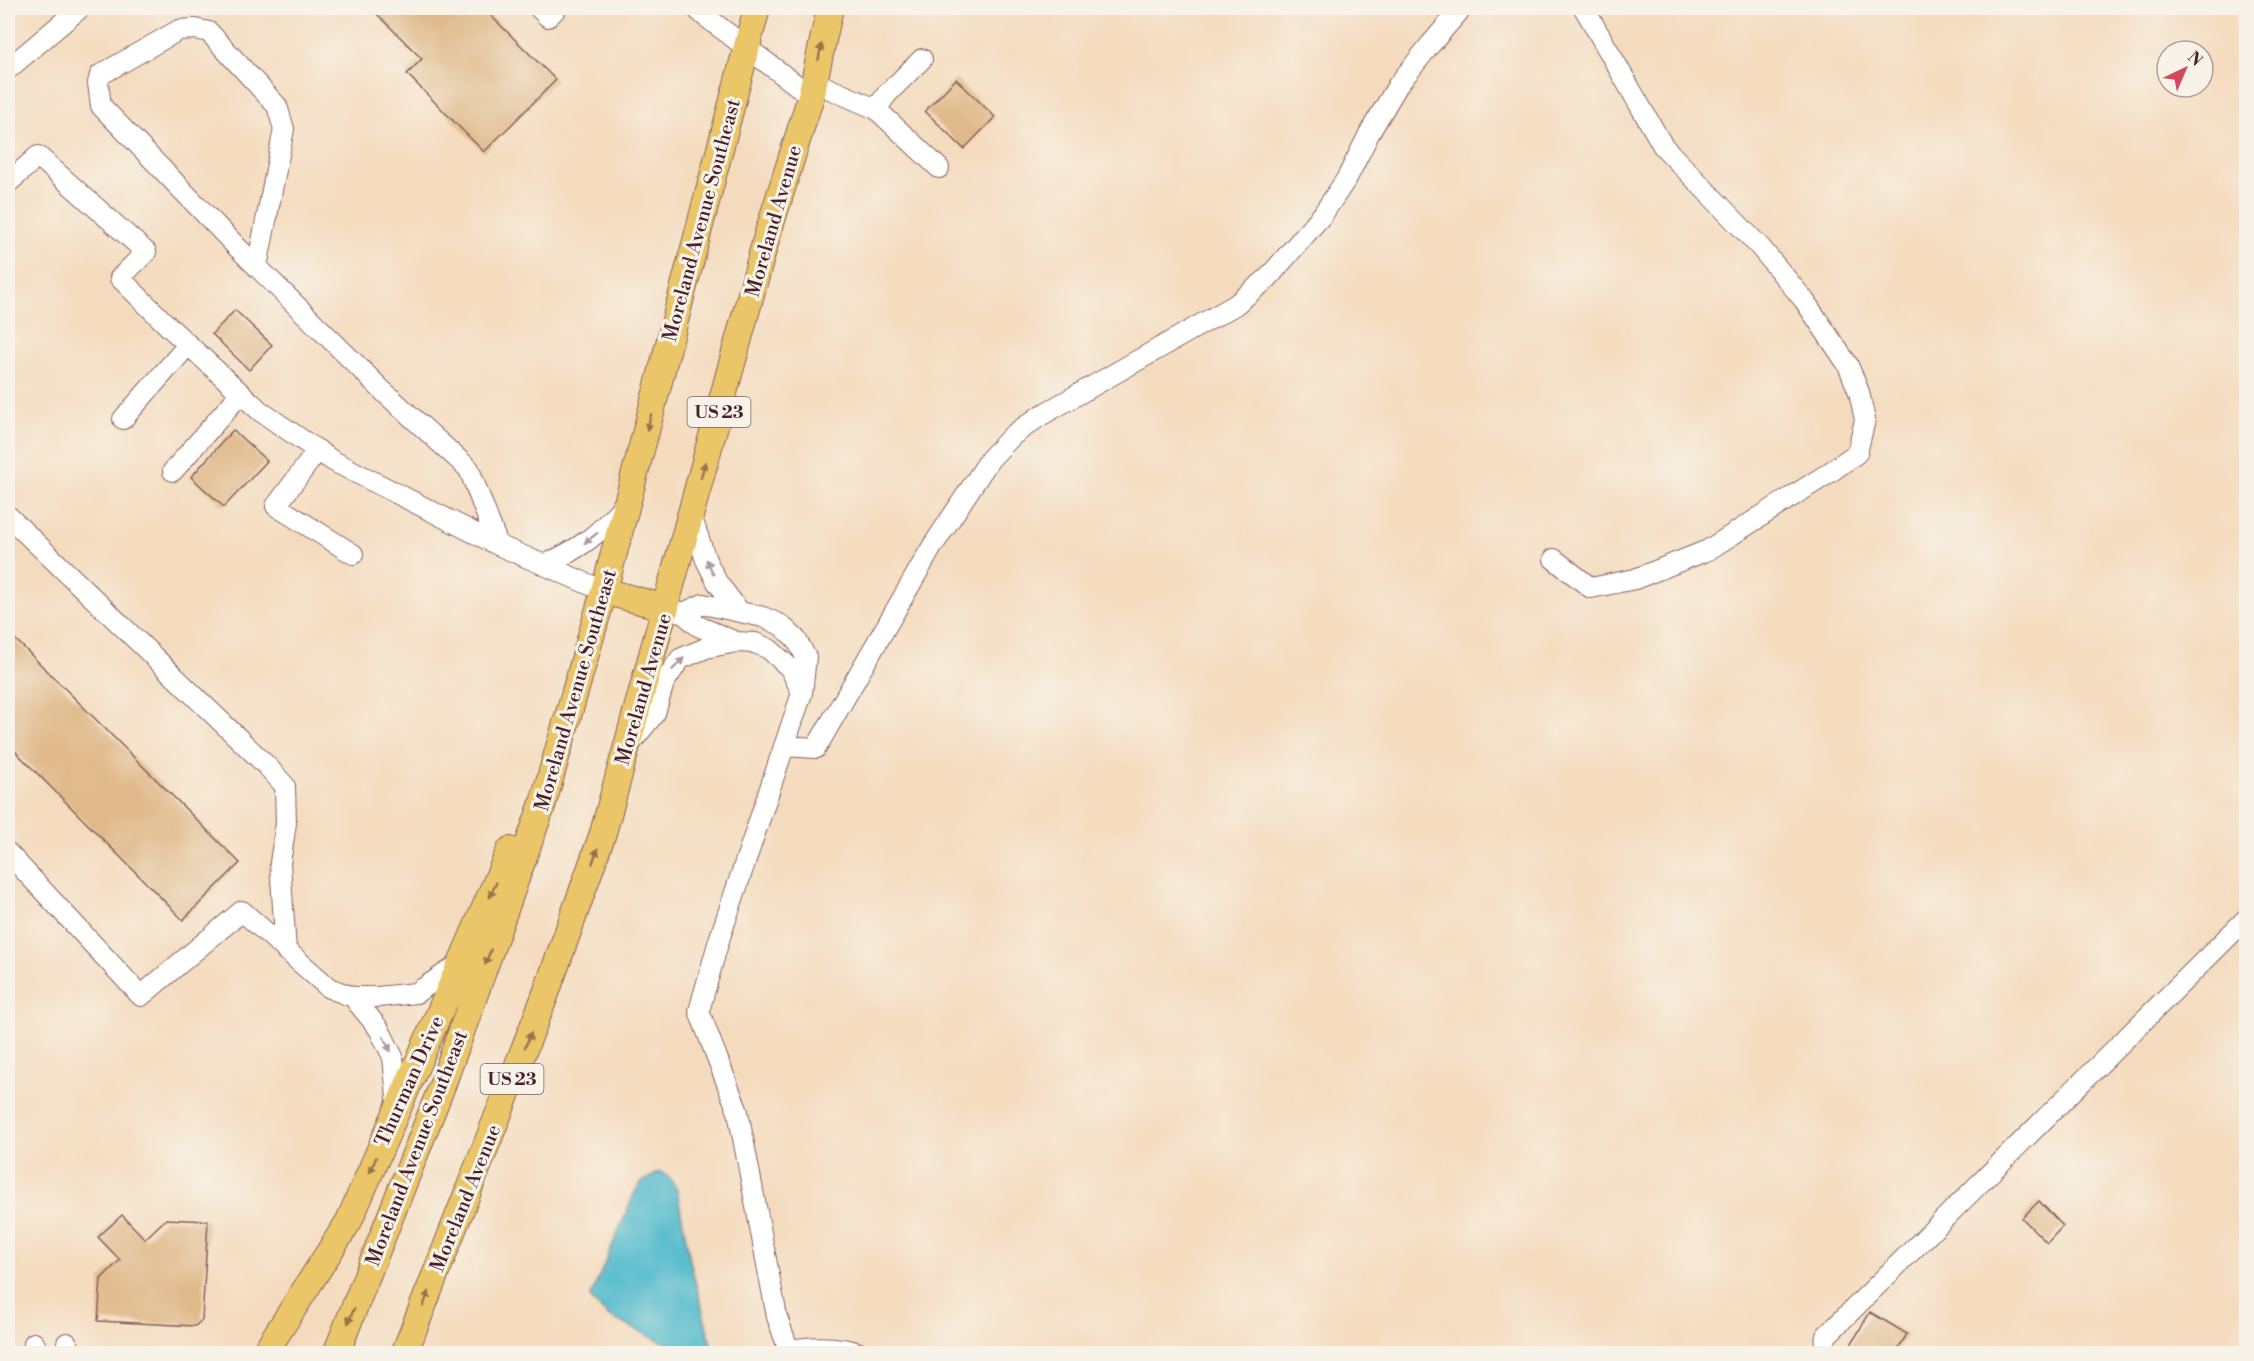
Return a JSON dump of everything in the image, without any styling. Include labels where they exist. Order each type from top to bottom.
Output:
[{"type":"main road","name":"Moreland Avenue Southeast","points":[[336,1353],[442,1086],[543,803],[604,591],[757,8]]},
{"type":"main road","name":"Moreland Avenue","points":[[404,1353],[545,996],[603,833],[627,748],[674,611],[691,515],[767,236],[812,89],[830,8]]},
{"type":"main road","points":[[604,591],[674,611]]},
{"type":"main road","name":"Thurman Drive","points":[[264,1353],[349,1221],[512,845],[543,803]]},
{"type":"street","points":[[8,69],[80,8]]},
{"type":"street","points":[[539,8],[548,16],[557,8]]},
{"type":"street","points":[[696,8],[747,47],[812,89],[876,109],[939,168]]},
{"type":"street","points":[[784,746],[816,748],[933,547],[990,459],[1013,435],[1040,416],[1235,305],[1268,278],[1323,214],[1347,178],[1370,132],[1398,86],[1462,8]]},
{"type":"street","points":[[1554,559],[1591,588],[1635,579],[1708,550],[1857,453],[1865,420],[1859,392],[1848,365],[1804,300],[1760,247],[1663,146],[1584,8]]},
{"type":"street","points":[[257,267],[284,129],[281,116],[277,106],[209,32],[195,28],[178,30],[100,75],[98,83],[101,106],[257,267],[384,392],[469,469],[498,545]]},
{"type":"street","points":[[876,109],[887,94],[922,59]]},
{"type":"street","points":[[8,183],[38,156],[146,252],[120,278],[260,411],[333,461],[498,545],[604,591]]},
{"type":"street","points":[[123,419],[188,345]]},
{"type":"street","points":[[173,471],[241,393]]},
{"type":"street","points":[[318,450],[276,506],[353,554]]},
{"type":"street","points":[[544,565],[576,550],[595,536],[628,499]]},
{"type":"street","points":[[691,515],[706,560],[717,582],[740,612]]},
{"type":"street","points":[[8,516],[285,786],[286,823],[280,863],[286,951]]},
{"type":"street","points":[[674,611],[702,604],[764,617],[781,625],[796,639],[806,657],[802,693],[719,940],[699,1011],[738,1112],[777,1317],[789,1352],[810,1346],[849,1349],[862,1353]]},
{"type":"street","points":[[674,611],[698,626],[769,649],[790,668],[802,693]]},
{"type":"street","points":[[627,748],[655,712],[664,683],[680,660],[706,648],[746,643]]},
{"type":"street","points":[[8,853],[141,996],[242,911],[329,988],[353,997],[416,993],[461,963]]},
{"type":"street","points":[[1823,1353],[1826,1336],[2247,919]]},
{"type":"street","points":[[353,997],[379,1029],[393,1057],[398,1108]]},
{"type":"water","points":[[660,1172],[668,1176],[677,1190],[690,1261],[711,1344],[709,1351],[704,1353],[685,1353],[608,1316],[590,1298],[635,1192],[643,1181]]},
{"type":"building","points":[[371,8],[456,8],[465,17],[475,8],[483,8],[556,80],[484,152],[407,74],[422,59]]},
{"type":"building","points":[[956,79],[995,117],[964,149],[925,111]]},
{"type":"building","points":[[235,310],[272,345],[249,370],[212,334]]},
{"type":"building","points":[[233,430],[267,461],[224,507],[191,477]]},
{"type":"building","points":[[8,632],[240,863],[183,920],[8,744]]},
{"type":"building","points":[[2039,1201],[2063,1226],[2047,1243],[2022,1218]]},
{"type":"building","points":[[122,1215],[145,1239],[166,1219],[208,1221],[202,1320],[195,1326],[98,1321],[101,1279],[120,1260],[98,1237]]},
{"type":"building","points":[[1870,1312],[1907,1334],[1896,1353],[1846,1353]]}]
